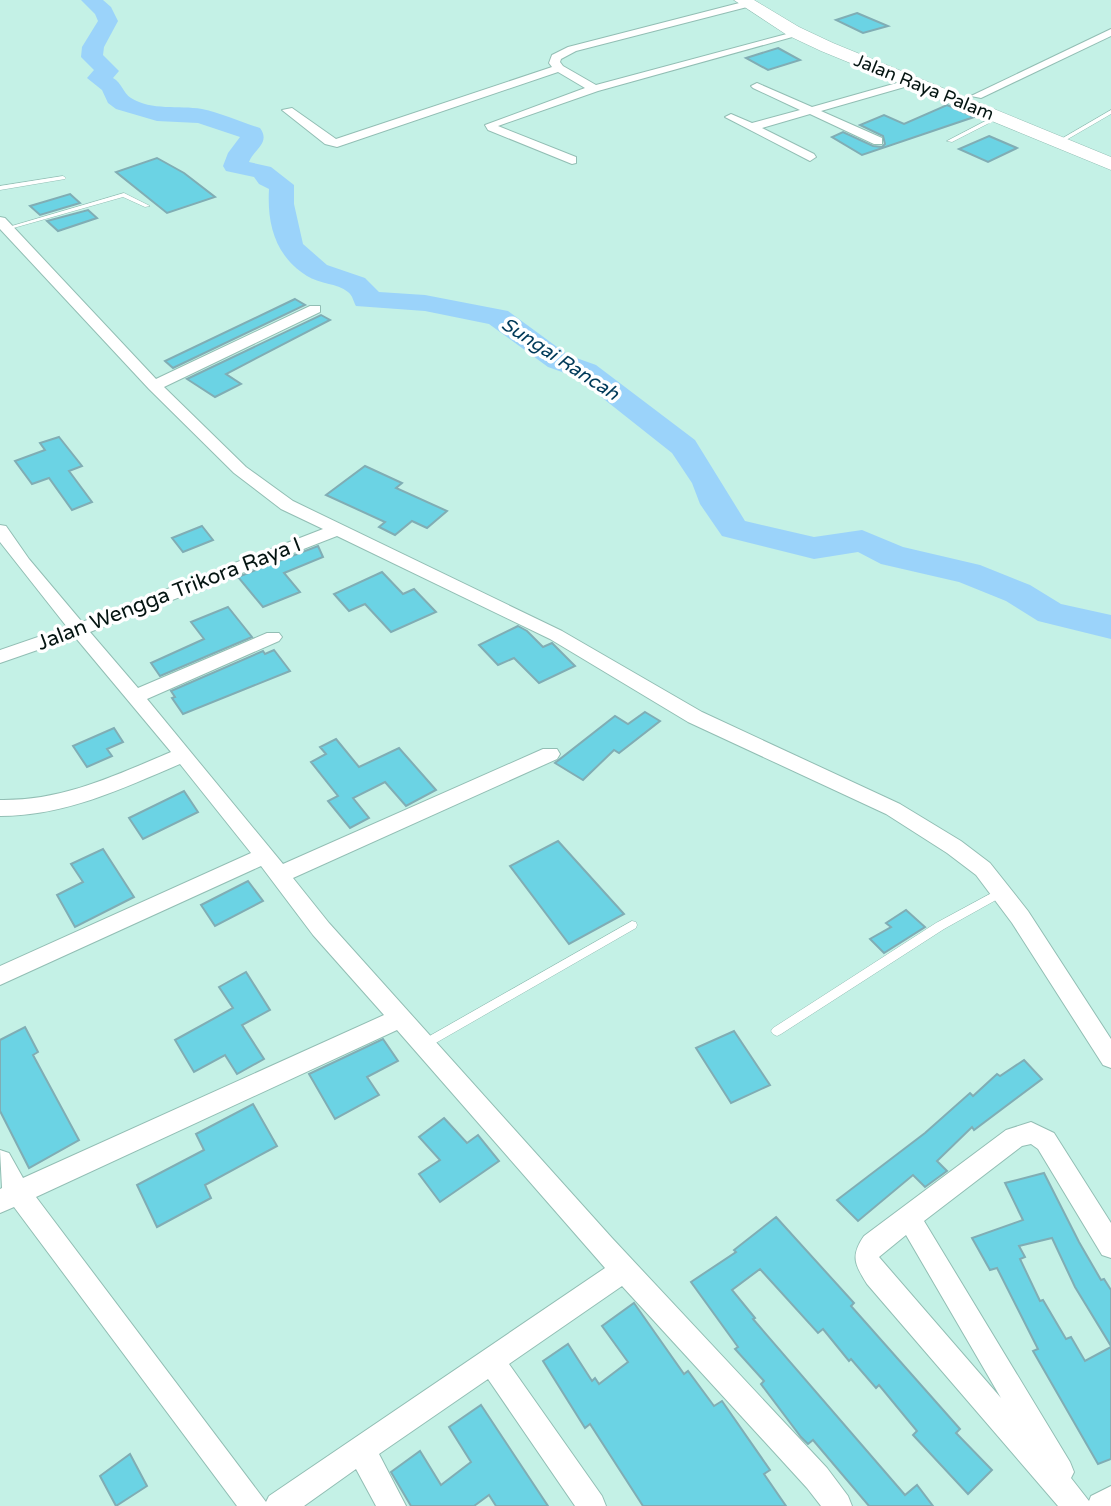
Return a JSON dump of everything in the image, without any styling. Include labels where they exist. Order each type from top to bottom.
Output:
[{"type":"main road","name":"Jalan Raya Palam","points":[[748,1],[798,34],[911,82],[997,117],[1111,151]]},
{"type":"main road","name":"Jalan Raya Palam","points":[[748,1],[840,46],[977,96],[1111,164]]},
{"type":"street","points":[[594,89],[559,68],[554,63],[556,57],[572,49],[748,1]]},
{"type":"street","points":[[977,96],[1111,32]]},
{"type":"street","points":[[572,160],[492,128],[491,125],[493,122],[594,89],[798,34]]},
{"type":"street","points":[[288,110],[329,141],[337,143],[559,68]]},
{"type":"street","points":[[752,127],[911,82]]},
{"type":"street","points":[[758,86],[878,141]]},
{"type":"street","points":[[731,117],[810,158]]},
{"type":"street","points":[[4,225],[20,246],[154,386],[240,470],[287,505],[556,635],[695,717],[893,808],[954,847],[983,869],[1020,917],[1111,1058]]},
{"type":"street","points":[[154,386],[315,309]]},
{"type":"street","name":"Jalan Wengga Trikora Raya I","points":[[0,657],[80,629],[338,529]]},
{"type":"street","points":[[0,530],[23,563],[183,755],[321,929],[624,1270],[817,1478],[838,1506]]},
{"type":"street","points":[[135,697],[273,637]]},
{"type":"street","points":[[279,875],[550,754]]},
{"type":"street","points":[[0,808],[37,809],[59,804],[183,755]]},
{"type":"street","points":[[0,976],[264,856]]},
{"type":"street","points":[[9,1197],[401,1018]]},
{"type":"street","points":[[1079,1506],[867,1261],[866,1255],[873,1245],[1014,1138],[1033,1132],[1046,1141],[1111,1246]]},
{"type":"street","points":[[0,1161],[9,1197],[254,1506]]},
{"type":"street","points":[[909,1218],[1079,1506]]},
{"type":"street","points":[[279,1506],[362,1452],[624,1270]]},
{"type":"street","points":[[491,1361],[592,1506]]},
{"type":"street","points":[[362,1452],[392,1506]]},
{"type":"street","points":[[1101,1506],[1111,1500]]},
{"type":"lane","points":[[1066,139],[1111,112]]},
{"type":"lane","points":[[950,141],[997,117]]},
{"type":"lane","points":[[0,188],[63,178]]},
{"type":"lane","points":[[4,225],[124,195],[147,206]]},
{"type":"lane","points":[[777,1031],[940,926],[1001,892]]},
{"type":"lane","points":[[423,1045],[632,925]]},
{"type":"building","points":[[857,13],[888,26],[863,33],[836,20]]},
{"type":"building","points":[[778,48],[800,60],[768,70],[746,58]]},
{"type":"building","points":[[947,105],[974,117],[862,155],[832,137],[843,132],[873,146],[882,147],[885,144],[883,136],[860,125],[884,115],[904,124]]},
{"type":"building","points":[[989,136],[1017,148],[988,162],[959,149]]},
{"type":"building","points":[[157,158],[184,173],[215,197],[167,213],[116,172]]},
{"type":"building","points":[[70,194],[80,203],[40,215],[30,206]]},
{"type":"building","points":[[88,210],[97,218],[58,231],[47,221]]},
{"type":"building","points":[[295,299],[305,305],[173,368],[165,361]]},
{"type":"building","points":[[321,315],[330,320],[226,374],[241,384],[215,397],[187,379]]},
{"type":"building","points":[[59,437],[82,466],[69,471],[92,502],[72,510],[49,478],[32,484],[15,461],[45,450],[40,443]]},
{"type":"building","points":[[365,466],[402,483],[396,488],[447,511],[427,528],[412,521],[395,535],[379,527],[385,522],[326,495]]},
{"type":"building","points":[[202,526],[213,540],[183,552],[172,538]]},
{"type":"building","points":[[318,546],[323,557],[284,573],[300,592],[263,607],[238,577]]},
{"type":"building","points":[[382,572],[403,594],[414,589],[436,612],[391,632],[365,604],[349,611],[334,594]]},
{"type":"building","points":[[228,607],[252,637],[160,676],[151,663],[204,639],[191,622]]},
{"type":"building","points":[[518,626],[543,647],[552,643],[575,666],[539,683],[514,658],[498,665],[479,645]]},
{"type":"building","points":[[274,650],[290,671],[183,714],[172,698],[175,697],[171,691],[263,651],[265,654]]},
{"type":"building","points":[[645,712],[660,721],[619,753],[614,750],[583,780],[555,763],[615,716],[628,724]]},
{"type":"building","points":[[114,728],[123,742],[107,749],[112,756],[87,767],[73,746]]},
{"type":"building","points":[[336,739],[359,767],[399,748],[436,790],[406,806],[385,782],[353,798],[369,818],[350,828],[328,801],[338,796],[311,762],[326,754],[320,747]]},
{"type":"building","points":[[184,791],[198,812],[143,839],[129,818]]},
{"type":"building","points":[[558,841],[624,914],[569,944],[510,866]]},
{"type":"building","points":[[103,849],[134,897],[75,927],[57,895],[83,882],[71,864]]},
{"type":"building","points":[[248,881],[263,901],[215,926],[201,905]]},
{"type":"building","points":[[906,910],[925,927],[884,953],[870,939],[891,927],[886,923]]},
{"type":"building","points":[[246,972],[270,1010],[242,1025],[264,1059],[237,1074],[225,1055],[194,1072],[175,1040],[233,1008],[219,987]]},
{"type":"building","points":[[25,1027],[38,1052],[33,1055],[79,1140],[29,1168],[0,1111],[0,1040]]},
{"type":"building","points":[[734,1031],[770,1085],[731,1103],[696,1048]]},
{"type":"building","points":[[383,1039],[398,1061],[367,1077],[379,1095],[335,1119],[309,1074]]},
{"type":"building","points":[[1024,1060],[1042,1079],[974,1130],[972,1127],[937,1161],[947,1171],[925,1187],[913,1175],[858,1221],[837,1200],[925,1133],[970,1093],[973,1096],[997,1074],[1000,1076]]},
{"type":"building","points":[[253,1104],[277,1146],[205,1185],[211,1198],[157,1227],[137,1185],[204,1150],[196,1134]]},
{"type":"building","points":[[444,1118],[467,1143],[478,1135],[499,1161],[440,1202],[419,1174],[440,1160],[419,1137]]},
{"type":"building","points":[[1044,1173],[1079,1242],[1101,1280],[1104,1279],[1111,1290],[1111,1346],[1075,1287],[1052,1238],[1019,1246],[1025,1257],[1020,1259],[1040,1301],[1043,1300],[1066,1339],[1071,1337],[1085,1361],[1111,1347],[1111,1459],[1098,1464],[1033,1351],[1038,1349],[997,1268],[990,1270],[972,1238],[1023,1220],[1005,1183]]},
{"type":"building","points":[[776,1217],[854,1303],[851,1306],[960,1429],[956,1433],[992,1470],[968,1494],[913,1435],[917,1431],[879,1385],[876,1388],[851,1359],[849,1361],[823,1329],[818,1333],[760,1269],[732,1290],[755,1318],[753,1319],[905,1495],[917,1485],[933,1506],[869,1506],[813,1440],[808,1444],[801,1437],[761,1384],[764,1381],[735,1349],[738,1347],[691,1282],[736,1252],[734,1250]]},
{"type":"building","points":[[634,1303],[684,1374],[688,1371],[714,1406],[722,1401],[770,1470],[764,1474],[786,1506],[643,1506],[590,1424],[585,1428],[543,1361],[568,1344],[592,1381],[595,1378],[599,1384],[628,1362],[602,1326]]},
{"type":"building","points":[[481,1405],[548,1506],[496,1506],[489,1495],[474,1506],[411,1506],[391,1472],[420,1451],[441,1485],[471,1462],[449,1427]]},
{"type":"building","points":[[130,1454],[147,1486],[116,1506],[100,1476]]},
{"type":"waterway","name":"Sungai Rancah","points":[[91,0],[104,11],[108,21],[93,47],[92,57],[108,71],[98,78],[112,87],[116,98],[124,104],[157,114],[200,116],[252,133],[252,142],[240,153],[235,166],[262,172],[268,179],[282,185],[281,204],[290,247],[317,271],[355,284],[365,292],[366,300],[425,303],[498,317],[515,327],[558,361],[586,371],[684,447],[708,483],[716,504],[734,529],[814,548],[862,541],[893,556],[968,573],[1018,593],[1050,613],[1111,627]]}]
